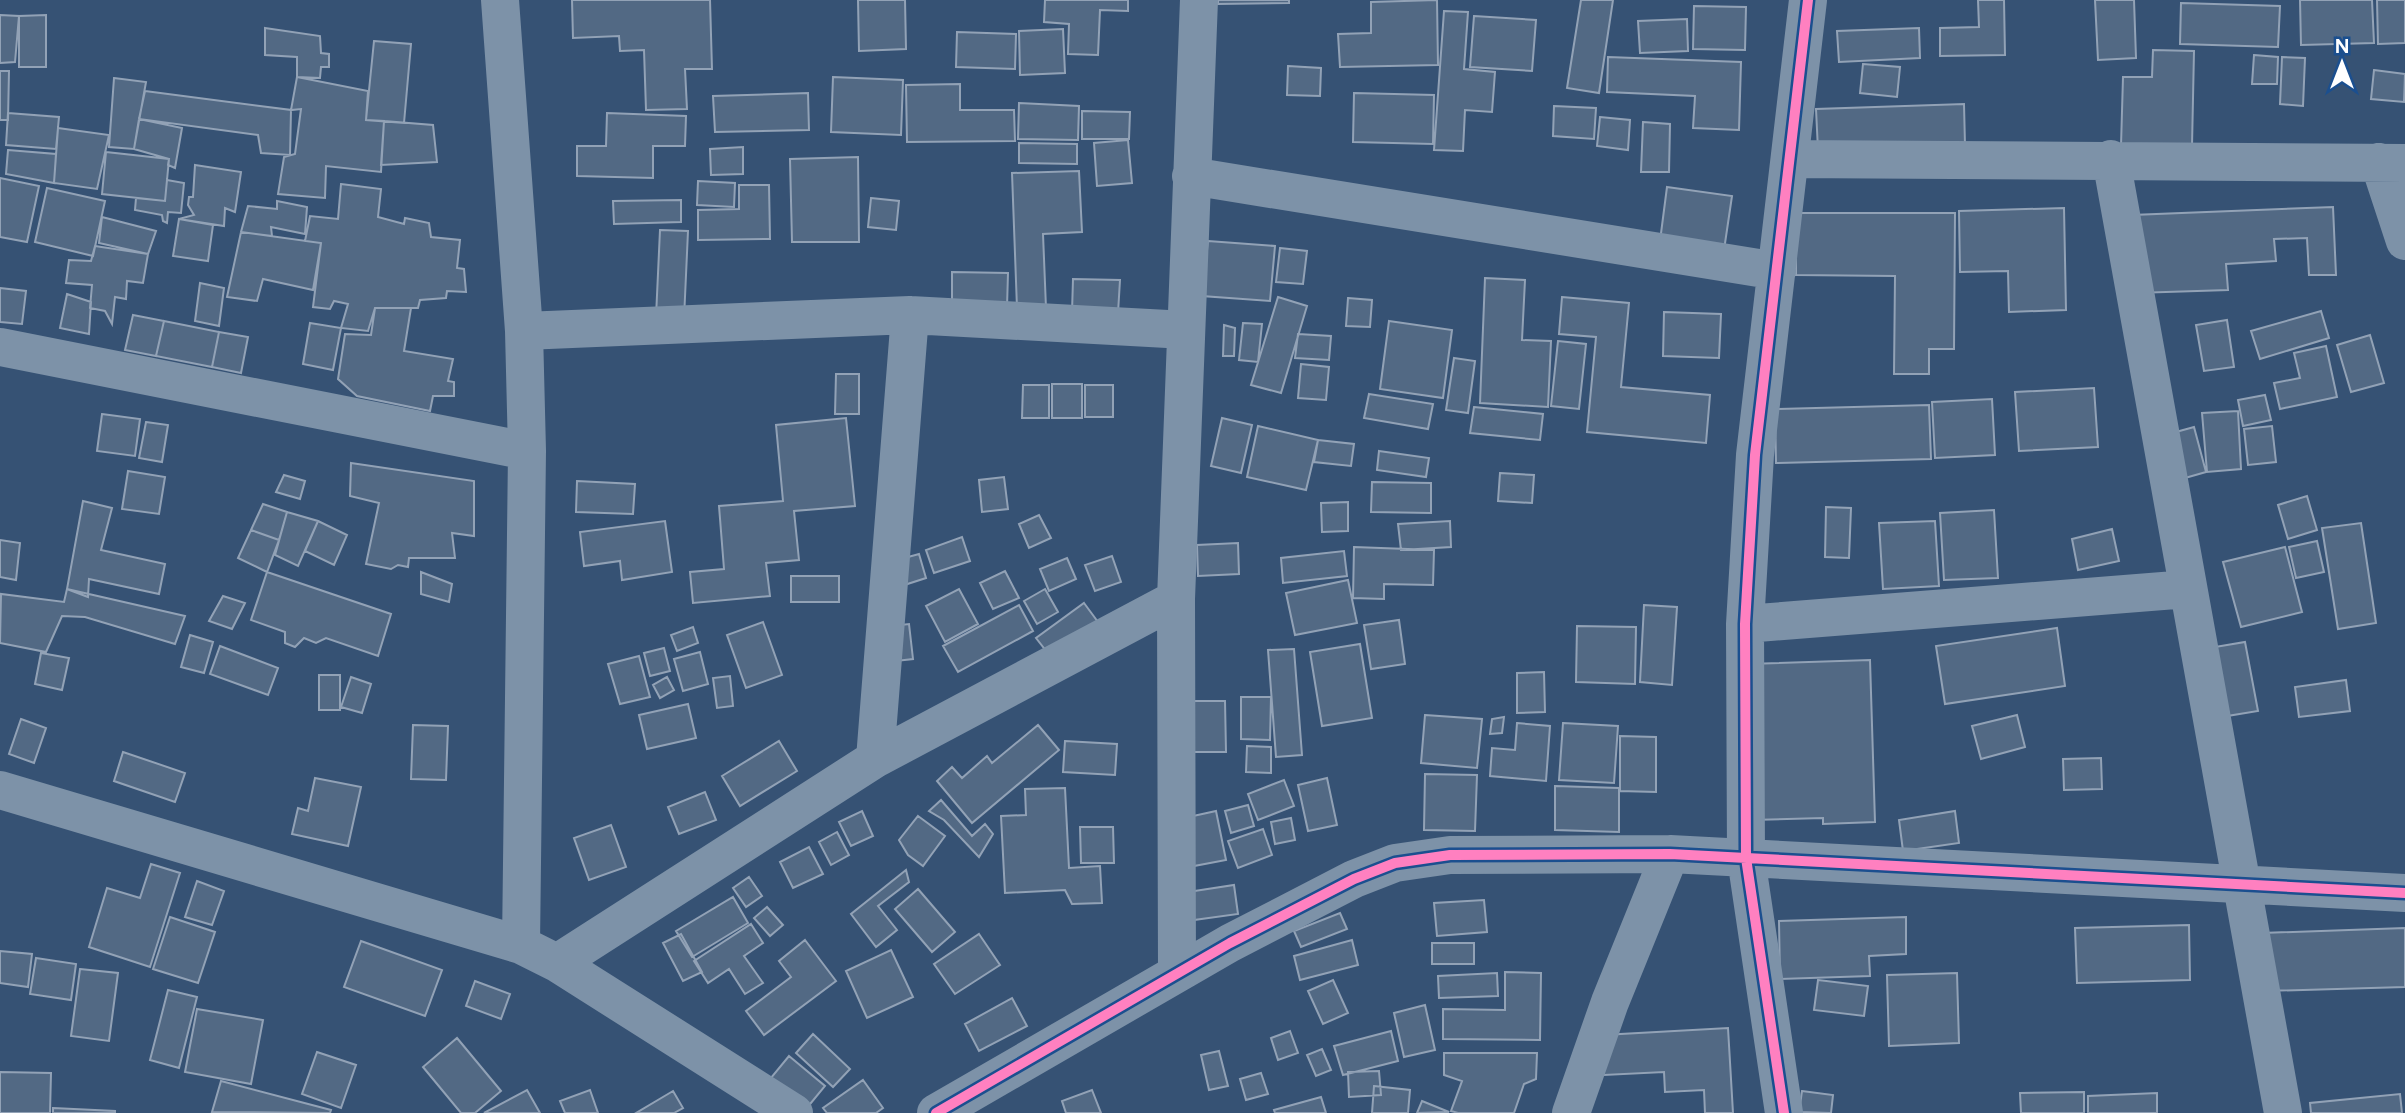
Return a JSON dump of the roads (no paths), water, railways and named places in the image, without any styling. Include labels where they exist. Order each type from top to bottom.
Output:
[{"type":"street","points":[[500,0],[524,331],[527,451],[521,945]]},
{"type":"street","points":[[1177,972],[1176,599],[1199,0]]},
{"type":"street","points":[[1784,1113],[1746,858],[1745,624],[1755,454],[1808,0]]},
{"type":"street","points":[[1791,159],[2392,162],[2405,241]]},
{"type":"street","points":[[2111,159],[2283,1113]]},
{"type":"street","points":[[1192,176],[1777,271]]},
{"type":"street","points":[[524,331],[910,315],[1186,330]]},
{"type":"street","points":[[875,760],[910,315]]},
{"type":"street","points":[[0,347],[527,451]]},
{"type":"street","points":[[1745,624],[2188,589]]},
{"type":"street","points":[[557,963],[875,760],[1176,599]]},
{"type":"street","points":[[0,790],[521,945],[557,963],[793,1113]]},
{"type":"street","points":[[936,1113],[1177,972],[1354,879],[1395,863],[1450,855],[1670,854],[2405,892]]},
{"type":"street","points":[[1571,1113],[1610,1002],[1670,854]]}]
